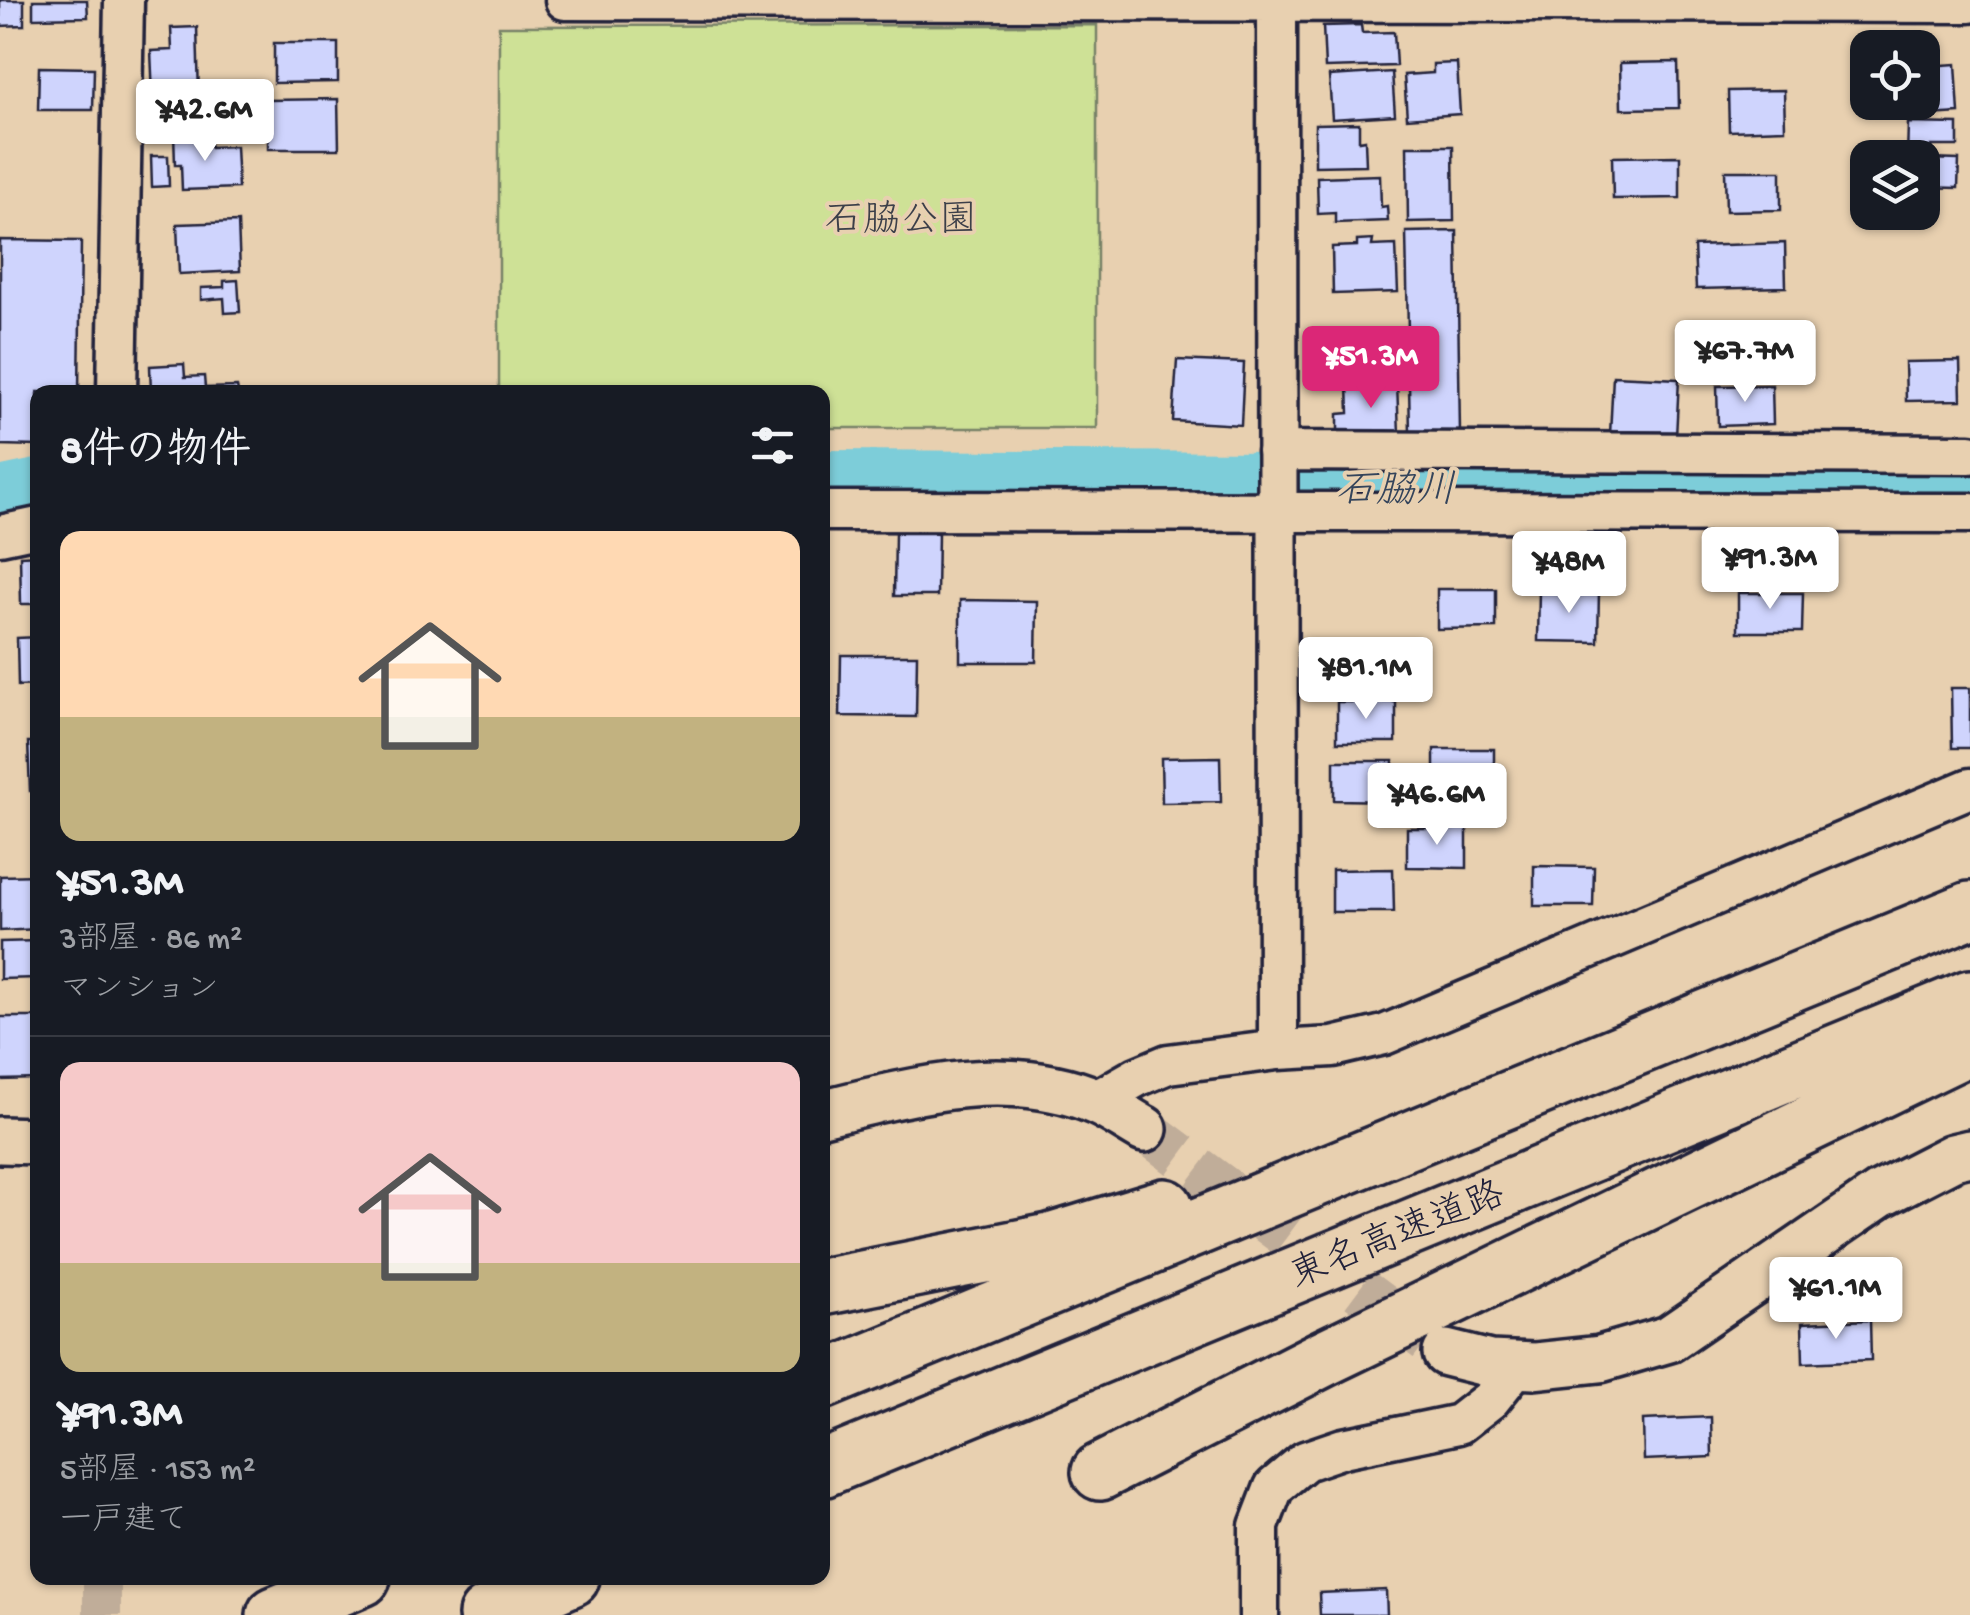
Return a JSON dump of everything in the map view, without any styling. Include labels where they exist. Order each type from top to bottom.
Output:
[{"type":"highway","name":"東名高速道路","points":[[830,1378],[1970,910]]},
{"type":"highway","name":"東名高速道路","points":[[830,1466],[1970,998]]},
{"type":"highway","points":[[1100,1472],[1341,1349],[1970,1046]]},
{"type":"highway","points":[[830,1285],[1050,1242],[1475,1113]]},
{"type":"highway","points":[[275,1615],[346,1585]]},
{"type":"highway","points":[[487,1615],[555,1585]]},
{"type":"street","points":[[117,385],[124,0]]},
{"type":"street","points":[[565,0],[1970,4]]},
{"type":"street","points":[[1277,2],[1278,1050]]},
{"type":"street","points":[[1277,451],[1970,454]]},
{"type":"street","points":[[830,511],[1970,514]]},
{"type":"street","points":[[0,536],[30,530]]},
{"type":"street","points":[[1095,1102],[1138,1076],[1168,1064],[1333,1047],[1384,1035],[1970,788]]},
{"type":"street","points":[[830,1111],[960,1083],[1036,1086],[1095,1102],[1144,1129]]},
{"type":"street","points":[[0,1140],[30,1141]]},
{"type":"street","points":[[1446,1353],[1490,1364],[1518,1365],[1600,1359],[1669,1339],[1879,1196],[1953,1157],[1970,1153]]},
{"type":"street","points":[[1259,1615],[1259,1526],[1274,1487],[1306,1462],[1344,1448],[1458,1424],[1492,1400],[1518,1365]]},
{"type":"green space","name":"石脇公園","points":[[1097,25],[1097,428],[830,428],[830,385],[499,385],[499,26]]},
{"type":"building","points":[[0,0],[24,0],[24,25],[0,26]]},
{"type":"building","points":[[33,0],[87,0],[88,17],[33,18]]},
{"type":"building","points":[[1361,25],[1362,33],[1394,32],[1396,66],[1325,68],[1323,26]]},
{"type":"building","points":[[197,27],[199,95],[181,96],[182,117],[154,119],[151,51],[172,50],[171,28]]},
{"type":"building","points":[[274,43],[338,43],[338,82],[274,83]]},
{"type":"building","points":[[1678,62],[1679,108],[1621,109],[1620,63]]},
{"type":"building","points":[[1457,63],[1460,114],[1407,118],[1404,75],[1433,73],[1433,64]]},
{"type":"building","points":[[1956,64],[1959,113],[1940,114],[1940,65]]},
{"type":"building","points":[[39,67],[94,68],[93,110],[38,110]]},
{"type":"building","points":[[1392,72],[1395,115],[1332,119],[1329,76]]},
{"type":"building","points":[[1784,90],[1785,129],[1729,131],[1728,91]]},
{"type":"building","points":[[338,99],[339,149],[268,149],[268,100]]},
{"type":"building","points":[[1359,123],[1359,141],[1365,140],[1366,165],[1315,166],[1315,124]]},
{"type":"building","points":[[1908,123],[1958,124],[1958,146],[1940,146],[1940,140],[1908,140]]},
{"type":"building","points":[[193,132],[194,140],[210,139],[210,147],[236,146],[238,188],[182,190],[181,165],[175,165],[174,133]]},
{"type":"building","points":[[1407,146],[1453,146],[1454,221],[1408,222]]},
{"type":"building","points":[[151,156],[168,156],[169,186],[152,187]]},
{"type":"building","points":[[1680,156],[1680,198],[1613,199],[1612,157]]},
{"type":"building","points":[[1940,159],[1959,160],[1958,188],[1940,188]]},
{"type":"building","points":[[1725,171],[1781,171],[1781,210],[1726,211]]},
{"type":"building","points":[[1380,175],[1381,207],[1387,206],[1388,221],[1335,223],[1335,213],[1318,214],[1317,177]]},
{"type":"building","points":[[238,222],[240,271],[179,274],[177,224]]},
{"type":"building","points":[[1457,231],[1460,433],[1410,434],[1406,232]]},
{"type":"building","points":[[0,240],[81,241],[79,385],[30,385],[30,446],[0,445]]},
{"type":"building","points":[[1373,240],[1372,246],[1396,245],[1398,292],[1333,294],[1332,247],[1357,246],[1357,241]]},
{"type":"building","points":[[1785,243],[1786,287],[1696,289],[1694,246]]},
{"type":"building","points":[[238,280],[240,312],[225,313],[224,298],[201,300],[201,288],[224,287],[224,281]]},
{"type":"building","points":[[1394,332],[1397,371],[1319,376],[1316,337]]},
{"type":"building","points":[[1177,360],[1244,363],[1241,425],[1173,421]]},
{"type":"building","points":[[1960,361],[1961,400],[1906,401],[1905,362]]},
{"type":"building","points":[[184,364],[185,377],[204,376],[205,385],[151,385],[150,366]]},
{"type":"building","points":[[1613,376],[1679,379],[1676,437],[1610,435]]},
{"type":"building","points":[[1397,383],[1399,434],[1338,436],[1338,414],[1349,413],[1348,385]]},
{"type":"building","points":[[1772,385],[1773,424],[1718,426],[1717,386]]},
{"type":"building","points":[[895,533],[938,533],[937,596],[894,596]]},
{"type":"building","points":[[30,555],[30,604],[21,604],[20,556]]},
{"type":"building","points":[[1437,589],[1496,589],[1496,628],[1437,629]]},
{"type":"building","points":[[1539,589],[1599,590],[1598,642],[1538,641]]},
{"type":"building","points":[[1738,593],[1803,593],[1802,632],[1738,632]]},
{"type":"building","points":[[960,600],[1037,601],[1036,662],[960,662]]},
{"type":"building","points":[[30,637],[30,685],[18,686],[17,638]]},
{"type":"building","points":[[841,655],[917,655],[916,717],[840,716]]},
{"type":"building","points":[[1951,688],[1970,688],[1970,748],[1952,748]]},
{"type":"building","points":[[1337,702],[1396,702],[1396,742],[1337,742]]},
{"type":"building","points":[[1434,749],[1494,749],[1494,788],[1434,789]]},
{"type":"building","points":[[1220,757],[1221,802],[1162,803],[1161,758]]},
{"type":"building","points":[[1334,761],[1393,761],[1393,801],[1334,800]]},
{"type":"building","points":[[1407,828],[1467,828],[1467,868],[1407,867]]},
{"type":"building","points":[[1534,866],[1594,867],[1593,906],[1534,906]]},
{"type":"building","points":[[1393,869],[1394,912],[1332,912],[1332,870]]},
{"type":"building","points":[[30,875],[30,929],[0,931],[0,876]]},
{"type":"building","points":[[30,941],[30,978],[0,979],[0,942]]},
{"type":"building","points":[[0,1017],[30,1017],[30,1079],[0,1080]]},
{"type":"building","points":[[1870,1320],[1871,1360],[1803,1363],[1802,1323]]},
{"type":"building","points":[[1711,1417],[1712,1457],[1644,1460],[1643,1420]]},
{"type":"building","points":[[1386,1590],[1387,1615],[1320,1615],[1319,1593]]},
{"type":"waterway","name":"石脇川","points":[[830,484],[1970,489]]},
{"type":"waterway","name":"石脇川","points":[[0,501],[30,495]]},
{"type":"tunnel","points":[[1144,1129],[1427,1340]]},
{"type":"tunnel","points":[[102,1585],[102,1615]]}]
